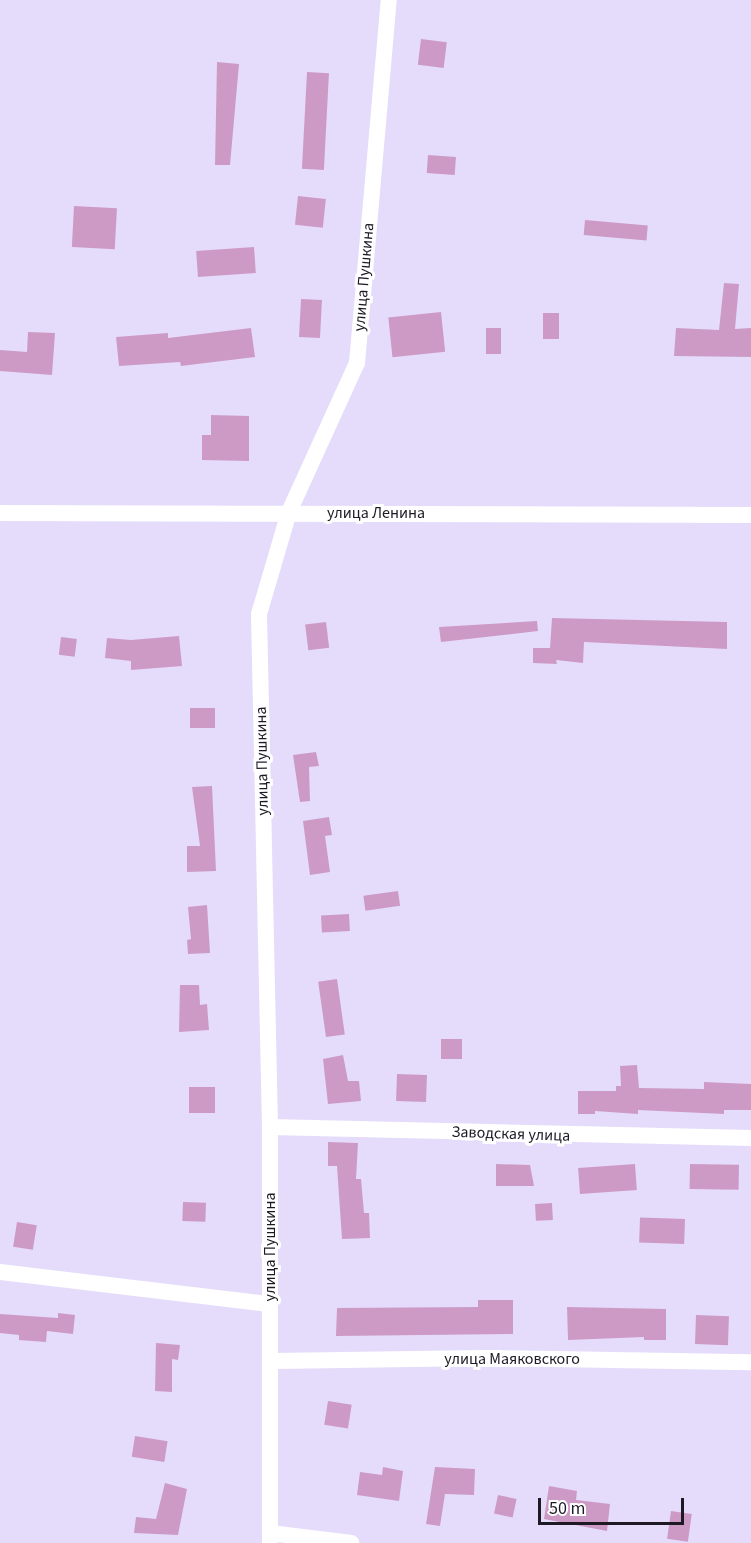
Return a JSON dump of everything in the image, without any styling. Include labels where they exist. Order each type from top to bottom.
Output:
[{"type":"street","name":"улица Пушкина","points":[[270,1538],[272,1361],[270,1127],[259,614],[289,512],[357,363],[389,0]]},
{"type":"street","name":"улица Ленина","points":[[0,513],[751,515]]},
{"type":"street","name":"Заводская улица","points":[[270,1127],[751,1138]]},
{"type":"street","points":[[0,1272],[270,1304]]},
{"type":"street","name":"улица Маяковского","points":[[272,1361],[485,1358],[751,1362]]},
{"type":"street","points":[[270,1538],[351,1543]]},
{"type":"building","points":[[421,39],[447,42],[444,68],[418,65]]},
{"type":"building","points":[[217,62],[239,64],[230,165],[215,165]]},
{"type":"building","points":[[307,72],[329,73],[324,170],[302,169]]},
{"type":"building","points":[[428,155],[456,157],[455,175],[427,173]]},
{"type":"building","points":[[298,196],[326,199],[323,228],[295,225]]},
{"type":"building","points":[[74,206],[117,208],[115,249],[72,247]]},
{"type":"building","points":[[585,220],[648,225],[646,240],[584,235]]},
{"type":"building","points":[[254,247],[256,273],[198,277],[196,251]]},
{"type":"building","points":[[724,283],[739,284],[735,329],[751,328],[751,357],[674,356],[676,328],[719,330]]},
{"type":"building","points":[[301,299],[322,300],[320,338],[299,337]]},
{"type":"building","points":[[441,312],[445,352],[392,357],[388,318]]},
{"type":"building","points":[[543,313],[559,313],[559,339],[543,339]]},
{"type":"building","points":[[251,328],[255,357],[181,366],[180,362],[119,366],[116,337],[168,333],[168,338]]},
{"type":"building","points":[[486,328],[501,328],[501,354],[486,354]]},
{"type":"building","points":[[28,332],[55,333],[52,375],[0,371],[0,350],[27,352]]},
{"type":"building","points":[[211,415],[249,416],[249,461],[202,460],[202,435],[211,435]]},
{"type":"building","points":[[552,618],[727,622],[727,649],[584,642],[583,663],[556,660],[557,664],[533,663],[533,648],[550,648]]},
{"type":"building","points":[[537,621],[538,631],[441,642],[439,627]]},
{"type":"building","points":[[326,622],[329,648],[308,650],[305,625]]},
{"type":"building","points":[[179,636],[182,666],[131,670],[131,661],[105,658],[107,638],[131,640]]},
{"type":"building","points":[[61,637],[77,639],[75,657],[59,655]]},
{"type":"building","points":[[190,708],[215,708],[215,728],[190,728]]},
{"type":"building","points":[[316,752],[319,766],[309,767],[310,801],[300,802],[293,755]]},
{"type":"building","points":[[212,786],[216,871],[187,872],[187,846],[200,846],[192,787]]},
{"type":"building","points":[[329,817],[332,835],[325,836],[330,872],[310,875],[303,821]]},
{"type":"building","points":[[398,891],[400,906],[365,911],[363,896]]},
{"type":"building","points":[[207,905],[210,953],[188,954],[187,940],[191,939],[188,907]]},
{"type":"building","points":[[349,914],[350,931],[322,932],[321,915]]},
{"type":"building","points":[[337,979],[345,1034],[326,1037],[318,982]]},
{"type":"building","points":[[180,985],[199,985],[200,1005],[207,1004],[209,1030],[179,1032]]},
{"type":"building","points":[[441,1039],[462,1039],[462,1059],[441,1059]]},
{"type":"building","points":[[343,1055],[348,1081],[359,1081],[361,1101],[328,1104],[323,1059]]},
{"type":"building","points":[[637,1065],[639,1088],[704,1089],[704,1082],[751,1084],[751,1110],[724,1110],[724,1114],[638,1110],[638,1114],[595,1111],[595,1114],[578,1114],[578,1091],[616,1091],[616,1086],[621,1086],[620,1066]]},
{"type":"building","points":[[397,1074],[427,1075],[426,1102],[396,1101]]},
{"type":"building","points":[[189,1087],[215,1087],[215,1113],[189,1113]]},
{"type":"building","points":[[328,1142],[358,1143],[356,1179],[361,1179],[364,1213],[369,1213],[370,1238],[342,1239],[337,1166],[328,1166]]},
{"type":"building","points":[[496,1164],[530,1165],[534,1186],[496,1186]]},
{"type":"building","points":[[635,1164],[637,1190],[580,1194],[578,1168]]},
{"type":"building","points":[[690,1164],[739,1165],[739,1190],[690,1189]]},
{"type":"building","points":[[183,1202],[206,1203],[205,1222],[182,1221]]},
{"type":"building","points":[[552,1203],[553,1220],[536,1221],[535,1204]]},
{"type":"building","points":[[640,1217],[685,1219],[684,1244],[639,1242]]},
{"type":"building","points":[[17,1222],[37,1225],[33,1250],[13,1247]]},
{"type":"building","points":[[478,1300],[513,1300],[513,1334],[336,1336],[337,1308],[478,1307]]},
{"type":"building","points":[[567,1307],[666,1309],[666,1340],[644,1340],[644,1337],[568,1340]]},
{"type":"building","points":[[58,1313],[75,1315],[73,1334],[47,1331],[46,1342],[19,1340],[19,1335],[0,1333],[0,1314],[58,1318]]},
{"type":"building","points":[[696,1315],[729,1316],[728,1345],[695,1344]]},
{"type":"building","points":[[156,1343],[180,1345],[178,1360],[172,1359],[172,1392],[155,1391]]},
{"type":"building","points":[[328,1401],[352,1405],[348,1428],[324,1425]]},
{"type":"building","points":[[135,1436],[168,1441],[164,1462],[132,1457]]},
{"type":"building","points":[[383,1467],[403,1471],[399,1501],[357,1495],[360,1472],[382,1475]]},
{"type":"building","points":[[435,1467],[475,1469],[474,1495],[445,1494],[440,1526],[426,1524]]},
{"type":"building","points":[[165,1483],[187,1489],[178,1535],[134,1533],[136,1517],[156,1519]]},
{"type":"building","points":[[549,1486],[577,1491],[576,1500],[610,1504],[607,1531],[544,1519]]},
{"type":"building","points":[[498,1495],[517,1499],[513,1518],[494,1514]]},
{"type":"building","points":[[671,1511],[692,1514],[688,1542],[667,1539]]}]
